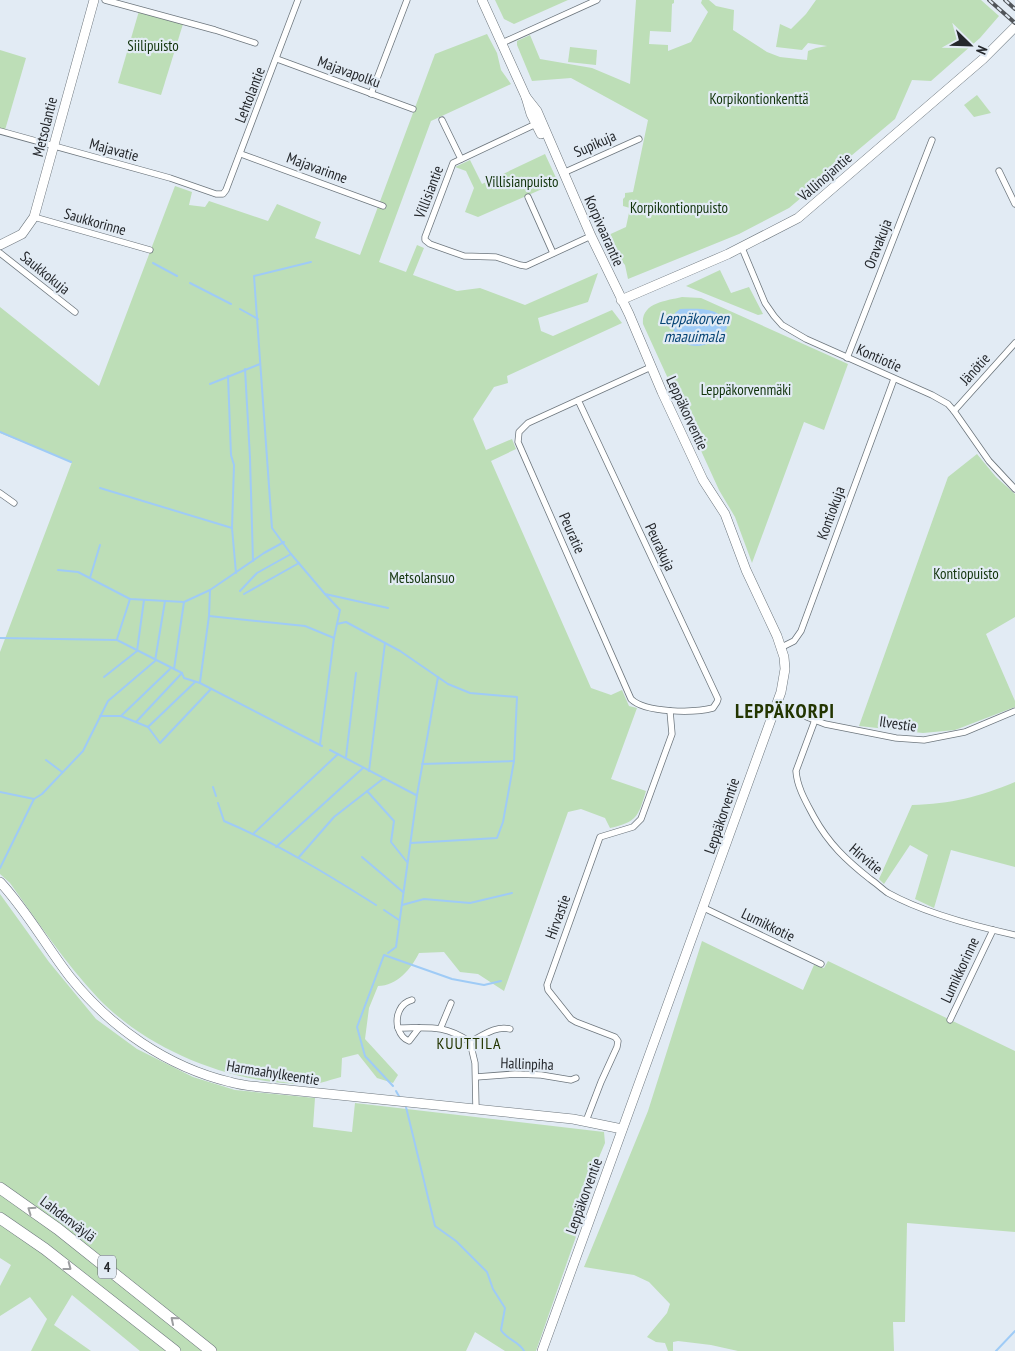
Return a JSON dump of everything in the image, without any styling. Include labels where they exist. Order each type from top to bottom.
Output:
[{"type":"highway","name":"Lahdenväylä","points":[[0,1188],[58,1229],[211,1351]]},
{"type":"highway","name":"4","points":[[0,1218],[45,1249],[175,1351]]},
{"type":"street","name":"Metsolantie","points":[[0,245],[22,234],[34,217],[94,0]]},
{"type":"street","points":[[105,0],[215,30],[254,43]]},
{"type":"street","name":"Lehtolantie","points":[[220,195],[226,190],[241,154],[298,0]]},
{"type":"street","points":[[371,94],[407,0]]},
{"type":"street","name":"Korpivaarantie","points":[[482,0],[526,96],[531,114],[539,122],[555,164],[563,173],[621,300]]},
{"type":"street","points":[[502,43],[597,0]]},
{"type":"street","name":"Vallinojantie","points":[[621,300],[742,248],[798,218],[923,112],[983,59],[1015,27]]},
{"type":"street","name":"Majavapolku","points":[[277,59],[413,109]]},
{"type":"street","points":[[442,120],[460,159]]},
{"type":"street","name":"Villisiantie","points":[[539,122],[460,159],[451,166],[425,240],[430,244],[464,256],[496,257],[523,266],[591,236]]},
{"type":"street","name":"Majavatie","points":[[0,131],[170,178],[220,195]]},
{"type":"street","name":"Supikuja","points":[[563,173],[639,139]]},
{"type":"street","name":"Oravakuja","points":[[847,358],[932,140]]},
{"type":"street","name":"Majavarinne","points":[[241,154],[383,206]]},
{"type":"street","points":[[999,170],[1015,204]]},
{"type":"street","points":[[528,197],[553,253]]},
{"type":"street","name":"Saukkorinne","points":[[34,217],[150,250]]},
{"type":"street","name":"Kontiotie","points":[[742,248],[765,303],[778,321],[791,332],[940,399],[954,411],[988,462],[1015,489]]},
{"type":"street","name":"Saukkokuja","points":[[0,253],[75,312]]},
{"type":"street","name":"Leppäkorventie","points":[[542,1351],[776,706],[784,681],[785,669],[782,647],[746,570],[725,514],[703,480],[621,300]]},
{"type":"street","name":"Jänötie","points":[[954,411],[1015,342]]},
{"type":"street","name":"Peuratie","points":[[651,366],[528,423],[519,432],[518,442],[631,699],[634,702],[670,711],[708,710],[715,706]]},
{"type":"street","name":"Kontiokuja","points":[[782,647],[794,641],[801,631],[894,379]]},
{"type":"street","name":"Peurakuja","points":[[578,400],[718,699],[715,706]]},
{"type":"street","points":[[0,493],[14,503]]},
{"type":"street","name":"Ilvestie","points":[[776,706],[815,720],[896,738],[924,740],[966,732],[1015,711]]},
{"type":"street","name":"Hirvastie","points":[[586,1121],[618,1041],[614,1037],[571,1019],[548,990],[547,985],[600,837],[633,827],[641,819],[672,734],[670,711]]},
{"type":"street","name":"Hirvitie","points":[[815,720],[798,763],[797,779],[806,803],[830,842],[840,854],[887,892],[939,915],[1015,935]]},
{"type":"street","name":"Harmaahylkeentie","points":[[0,882],[89,999],[125,1032],[152,1050],[181,1065],[229,1082],[260,1087],[586,1121],[622,1129]]},
{"type":"street","name":"Lumikkotie","points":[[704,908],[821,964]]},
{"type":"street","name":"Lumikkorinne","points":[[950,1020],[993,930]]},
{"type":"street","points":[[412,1000],[406,1001],[401,1006],[397,1016],[398,1028],[400,1034],[409,1041],[419,1028]]},
{"type":"street","points":[[441,1027],[451,1003]]},
{"type":"street","points":[[398,1028],[441,1027],[462,1036],[470,1042],[476,1077],[476,1109]]},
{"type":"street","points":[[470,1042],[486,1033],[505,1028],[510,1029]]},
{"type":"street","name":"Hallinpiha","points":[[476,1077],[515,1074],[541,1075],[571,1080],[576,1078]]},
{"type":"green space","points":[[495,0],[568,0],[514,24],[504,19]]},
{"type":"green space","name":"Korpikontionpuisto","points":[[636,0],[674,0],[672,4],[671,32],[650,31],[649,44],[668,45],[668,51],[691,42],[708,12],[701,3],[702,0],[709,0],[716,6],[734,10],[733,30],[767,52],[780,57],[807,60],[808,51],[827,46],[808,43],[802,50],[776,47],[780,24],[791,29],[806,14],[816,0],[981,0],[999,16],[980,38],[931,81],[912,80],[895,119],[789,208],[739,234],[628,279],[625,265],[604,237],[626,227],[630,208],[623,206],[623,199],[625,193],[633,192],[648,120],[571,78],[532,81],[517,41],[530,35],[540,59],[592,68],[630,84]]},
{"type":"green space","name":"Siilipuisto","points":[[139,11],[183,24],[161,95],[118,83]]},
{"type":"green space","name":"Metsolansuo","points":[[487,34],[497,53],[501,70],[511,84],[431,121],[379,262],[406,272],[417,245],[424,248],[413,275],[457,291],[480,288],[525,305],[598,273],[588,302],[538,318],[541,331],[553,336],[612,310],[622,323],[507,376],[508,383],[494,387],[473,419],[486,450],[512,439],[516,449],[491,461],[591,688],[611,695],[622,690],[629,706],[637,708],[611,779],[646,791],[641,807],[635,817],[631,821],[619,826],[610,828],[605,818],[581,809],[568,812],[504,991],[478,974],[460,972],[444,952],[419,953],[403,976],[391,983],[378,986],[369,1008],[365,1039],[398,1075],[393,1083],[377,1078],[358,1054],[342,1058],[341,1077],[323,1082],[312,1084],[283,1083],[254,1079],[196,1062],[143,1034],[119,1017],[98,998],[74,971],[10,883],[0,874],[0,652],[72,462],[0,433],[0,307],[99,386],[175,186],[192,192],[189,205],[205,207],[209,201],[268,221],[277,204],[321,222],[315,238],[360,255],[435,54]]},
{"type":"green space","points":[[570,47],[597,50],[596,65],[568,62]]},
{"type":"green space","points":[[0,50],[26,58],[5,130],[0,128]]},
{"type":"green space","points":[[977,95],[991,113],[974,117],[964,105]]},
{"type":"green space","name":"Villisianpuisto","points":[[545,154],[558,182],[478,217],[465,212],[474,188],[466,171],[455,167],[470,160],[482,184]]},
{"type":"green space","points":[[720,270],[731,293],[749,287],[763,314],[758,315],[686,286]]},
{"type":"green space","name":"Leppäkorvenmäki","points":[[682,297],[701,298],[848,364],[824,430],[804,422],[752,563],[735,517],[719,490],[643,324],[643,317],[650,307]]},
{"type":"green space","name":"Kontiopuisto","points":[[977,454],[996,477],[1015,494],[1015,617],[986,634],[1015,701],[1015,707],[955,730],[923,733],[859,726],[948,477]]},
{"type":"green space","points":[[1015,782],[1015,867],[951,850],[934,908],[915,899],[928,855],[910,845],[884,884],[879,879],[912,805],[965,799]]},
{"type":"green space","points":[[0,894],[49,962],[96,1019],[137,1049],[193,1077],[235,1090],[315,1098],[313,1127],[352,1132],[355,1103],[604,1132],[605,1143],[589,1181],[586,1208],[536,1351],[505,1351],[475,1332],[466,1351],[140,1351],[72,1295],[54,1325],[91,1351],[31,1351],[47,1319],[30,1297],[0,1316],[0,1286],[11,1265],[0,1258]]},
{"type":"green space","points":[[702,941],[803,990],[814,965],[824,968],[828,961],[1015,1051],[1015,1232],[907,1223],[905,1322],[893,1322],[894,1351],[738,1351],[678,1341],[673,1342],[673,1351],[668,1351],[665,1343],[656,1342],[647,1337],[667,1313],[670,1304],[649,1282],[634,1275],[584,1267],[648,1111]]},
{"type":"water","name":"Leppäkorven maauimala","points":[[680,309],[702,309],[715,312],[725,321],[727,328],[710,343],[700,346],[682,342],[676,335],[673,325],[675,313]]},
{"type":"waterway","points":[[311,262],[254,276],[272,528],[325,594],[388,608]]},
{"type":"waterway","points":[[153,263],[177,276]]},
{"type":"waterway","points":[[190,283],[231,304]]},
{"type":"waterway","points":[[240,309],[258,319]]},
{"type":"waterway","points":[[210,384],[260,364]]},
{"type":"waterway","points":[[245,369],[253,561]]},
{"type":"waterway","points":[[228,376],[231,455],[234,465],[232,528],[236,573]]},
{"type":"waterway","points":[[0,432],[71,462]]},
{"type":"waterway","points":[[100,488],[232,528]]},
{"type":"waterway","points":[[58,570],[78,572],[130,599],[184,602],[210,590],[264,553],[284,542]]},
{"type":"waterway","points":[[90,578],[100,545]]},
{"type":"waterway","points":[[240,591],[257,573],[291,554]]},
{"type":"waterway","points":[[244,594],[299,563]]},
{"type":"waterway","points":[[200,682],[209,616],[210,590]]},
{"type":"waterway","points":[[320,744],[334,638],[340,610],[325,594]]},
{"type":"waterway","points":[[117,639],[130,599]]},
{"type":"waterway","points":[[104,677],[137,651],[144,600]]},
{"type":"waterway","points":[[0,868],[34,799],[42,794],[83,751],[108,701],[155,661],[165,601]]},
{"type":"waterway","points":[[174,669],[184,602]]},
{"type":"waterway","points":[[209,616],[305,626],[334,638]]},
{"type":"waterway","points":[[337,624],[346,622],[400,651],[448,684],[470,693],[517,697],[514,761],[503,822],[497,838],[411,843]]},
{"type":"waterway","points":[[0,638],[117,640],[182,673],[184,678],[200,683],[322,746]]},
{"type":"waterway","points":[[369,771],[385,643]]},
{"type":"waterway","points":[[121,716],[170,669]]},
{"type":"waterway","points":[[136,722],[182,673]]},
{"type":"waterway","points":[[346,757],[356,673]]},
{"type":"waterway","points":[[388,953],[396,947],[417,795],[438,677]]},
{"type":"waterway","points":[[148,727],[195,682]]},
{"type":"waterway","points":[[100,716],[121,716],[148,727],[160,743],[211,689]]},
{"type":"waterway","points":[[330,750],[416,795]]},
{"type":"waterway","points":[[254,833],[338,754]]},
{"type":"waterway","points":[[46,760],[62,772]]},
{"type":"waterway","points":[[422,764],[514,761]]},
{"type":"waterway","points":[[276,847],[363,768]]},
{"type":"waterway","points":[[299,857],[334,817],[384,778]]},
{"type":"waterway","points":[[213,787],[216,796]]},
{"type":"waterway","points":[[367,791],[394,821],[391,842],[407,862]]},
{"type":"waterway","points":[[0,792],[34,799]]},
{"type":"waterway","points":[[218,803],[224,821],[283,850],[376,905]]},
{"type":"waterway","points":[[362,857],[403,892]]},
{"type":"waterway","points":[[402,905],[424,899],[470,903],[512,893]]},
{"type":"waterway","points":[[384,910],[399,920]]},
{"type":"waterway","points":[[393,1086],[365,1056],[357,1027],[384,955],[452,979],[484,985],[501,981]]},
{"type":"waterway","points":[[396,1091],[400,1098]]},
{"type":"waterway","points":[[406,1107],[435,1226],[456,1241],[487,1272],[493,1289],[505,1308],[501,1330],[524,1351]]},
{"type":"waterway","points":[[996,1351],[1015,1331]]},
{"type":"railway","points":[[989,0],[1015,23]]},
{"type":"railway","points":[[1005,0],[1015,9]]},
{"type":"district","name":"LEPPÄKORPI","points":[[785,711]]},
{"type":"district","name":"KUUTTILA","points":[[469,1043]]},
{"type":"park label","name":"Korpikontionkenttä","points":[[759,99]]}]
